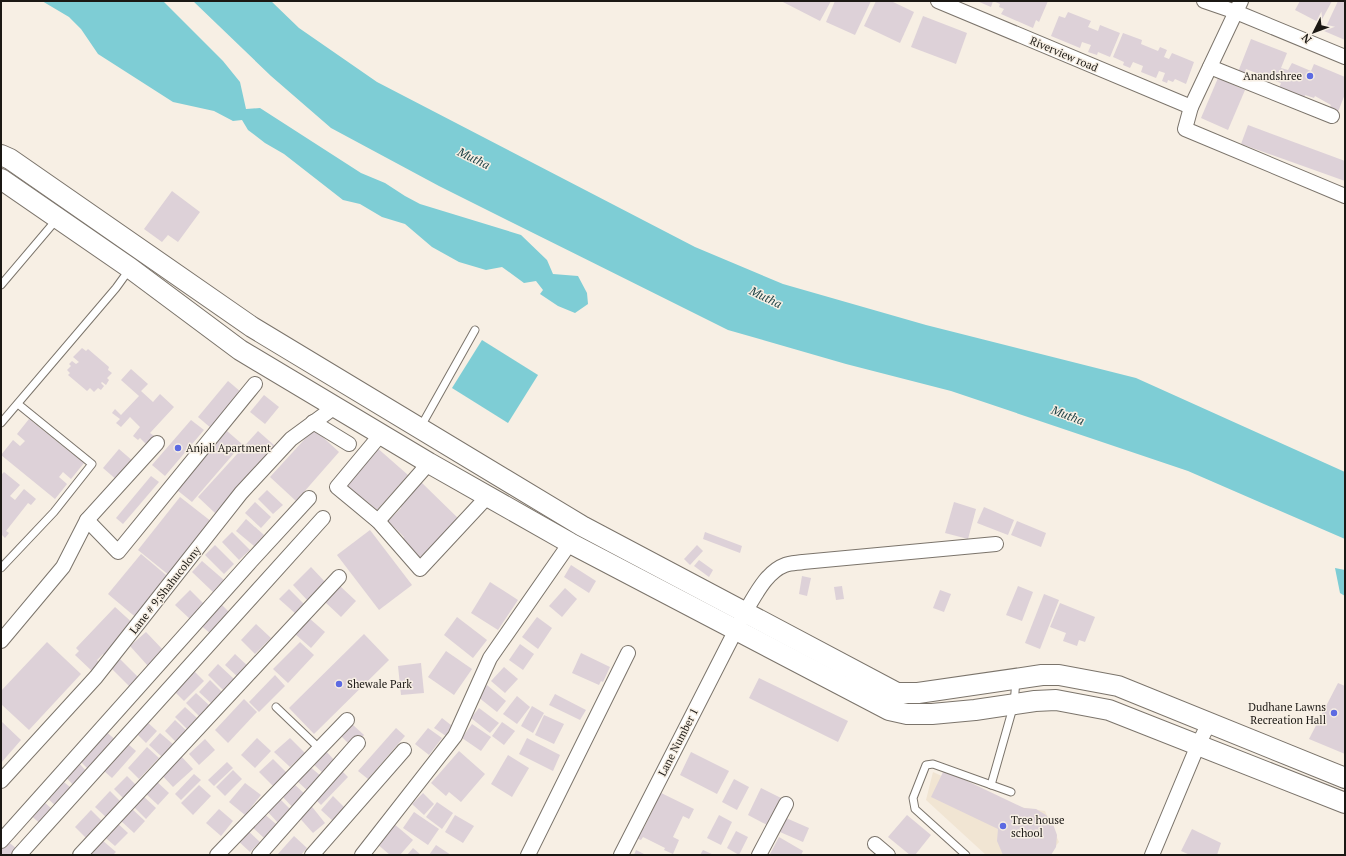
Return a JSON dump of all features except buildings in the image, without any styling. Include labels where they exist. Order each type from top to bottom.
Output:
[{"type":"street","name":"Riverview road","points":[[938,1],[1191,107]]},
{"type":"street","points":[[1204,1],[1238,6],[1345,57]]},
{"type":"street","points":[[1238,6],[1191,107],[1185,129],[1345,196]]},
{"type":"street","points":[[1210,67],[1332,116]]},
{"type":"street","points":[[1,155],[10,159],[252,327],[582,526],[897,693],[918,692],[1042,675],[1059,675],[1118,686],[1345,778]]},
{"type":"street","points":[[1,179],[130,268],[240,350],[382,433],[429,463],[570,543],[889,710],[907,714],[932,714],[1056,700],[1109,710],[1345,803]]},
{"type":"street","points":[[87,520],[118,552],[255,384]]},
{"type":"street","name":"Lane # 9;Shahucolony","points":[[1,781],[96,677],[241,493],[291,439],[336,406]]},
{"type":"street","points":[[313,422],[349,444]]},
{"type":"street","points":[[382,433],[337,487],[378,521],[420,569],[488,496]]},
{"type":"street","points":[[3,634],[63,567],[87,520],[157,443]]},
{"type":"street","points":[[378,521],[429,463]]},
{"type":"street","points":[[1,841],[251,561],[310,498]]},
{"type":"street","points":[[20,855],[323,518]]},
{"type":"street","points":[[362,855],[455,736],[490,658],[570,543]]},
{"type":"street","name":"Lane Number 1","points":[[621,855],[745,612],[765,580],[774,572],[785,565],[996,544]]},
{"type":"street","points":[[80,855],[339,577]]},
{"type":"street","points":[[528,855],[628,653]]},
{"type":"street","points":[[217,855],[296,771],[320,749],[347,720]]},
{"type":"street","points":[[1152,855],[1198,745],[1209,723]]},
{"type":"street","points":[[259,855],[358,743]]},
{"type":"street","points":[[312,855],[404,750]]},
{"type":"street","points":[[759,855],[786,804]]},
{"type":"street","points":[[875,844],[888,855]]},
{"type":"lane","points":[[1,285],[57,219]]},
{"type":"lane","points":[[1,423],[116,288],[130,268]]},
{"type":"lane","points":[[420,428],[475,330]]},
{"type":"lane","points":[[1,568],[54,512],[92,464],[18,404]]},
{"type":"lane","points":[[991,785],[1014,704],[1016,679]]},
{"type":"lane","points":[[276,707],[320,749]]},
{"type":"lane","points":[[966,855],[915,809],[913,798],[924,768],[929,764],[933,764],[1011,792]]},
{"type":"shaded area","name":"Tree house school","points":[[933,772],[1006,805],[1045,811],[1059,842],[1048,855],[986,855],[926,800]]},
{"type":"water","points":[[42,1],[163,1],[223,61],[240,82],[246,109],[260,108],[361,173],[385,183],[420,204],[521,235],[547,260],[553,274],[578,276],[587,293],[588,304],[575,313],[558,306],[540,294],[543,290],[536,281],[524,283],[502,267],[486,270],[459,262],[432,247],[405,224],[382,217],[360,204],[343,200],[284,154],[265,143],[248,130],[242,120],[233,121],[214,111],[173,102],[98,54],[81,29],[69,17]]},
{"type":"water","name":"Mutha","points":[[193,1],[271,1],[299,28],[377,82],[695,247],[783,284],[926,325],[1136,378],[1345,472],[1345,539],[1188,471],[951,391],[846,364],[728,330],[439,186],[331,128],[271,76]]},
{"type":"water","points":[[482,340],[538,375],[508,423],[452,388]]},
{"type":"water","points":[[1335,568],[1345,570],[1345,596],[1340,593]]},
{"type":"place","name":"Anandshree","points":[[1310,76]]},
{"type":"place","name":"Anjali Apartment","points":[[178,448]]},
{"type":"place","name":"Shewale Park","points":[[339,684]]},
{"type":"place","name":"Dudhane Lawns Recreation Hall","points":[[1334,713]]},
{"type":"place","name":"Tree house school","points":[[1003,826]]}]
